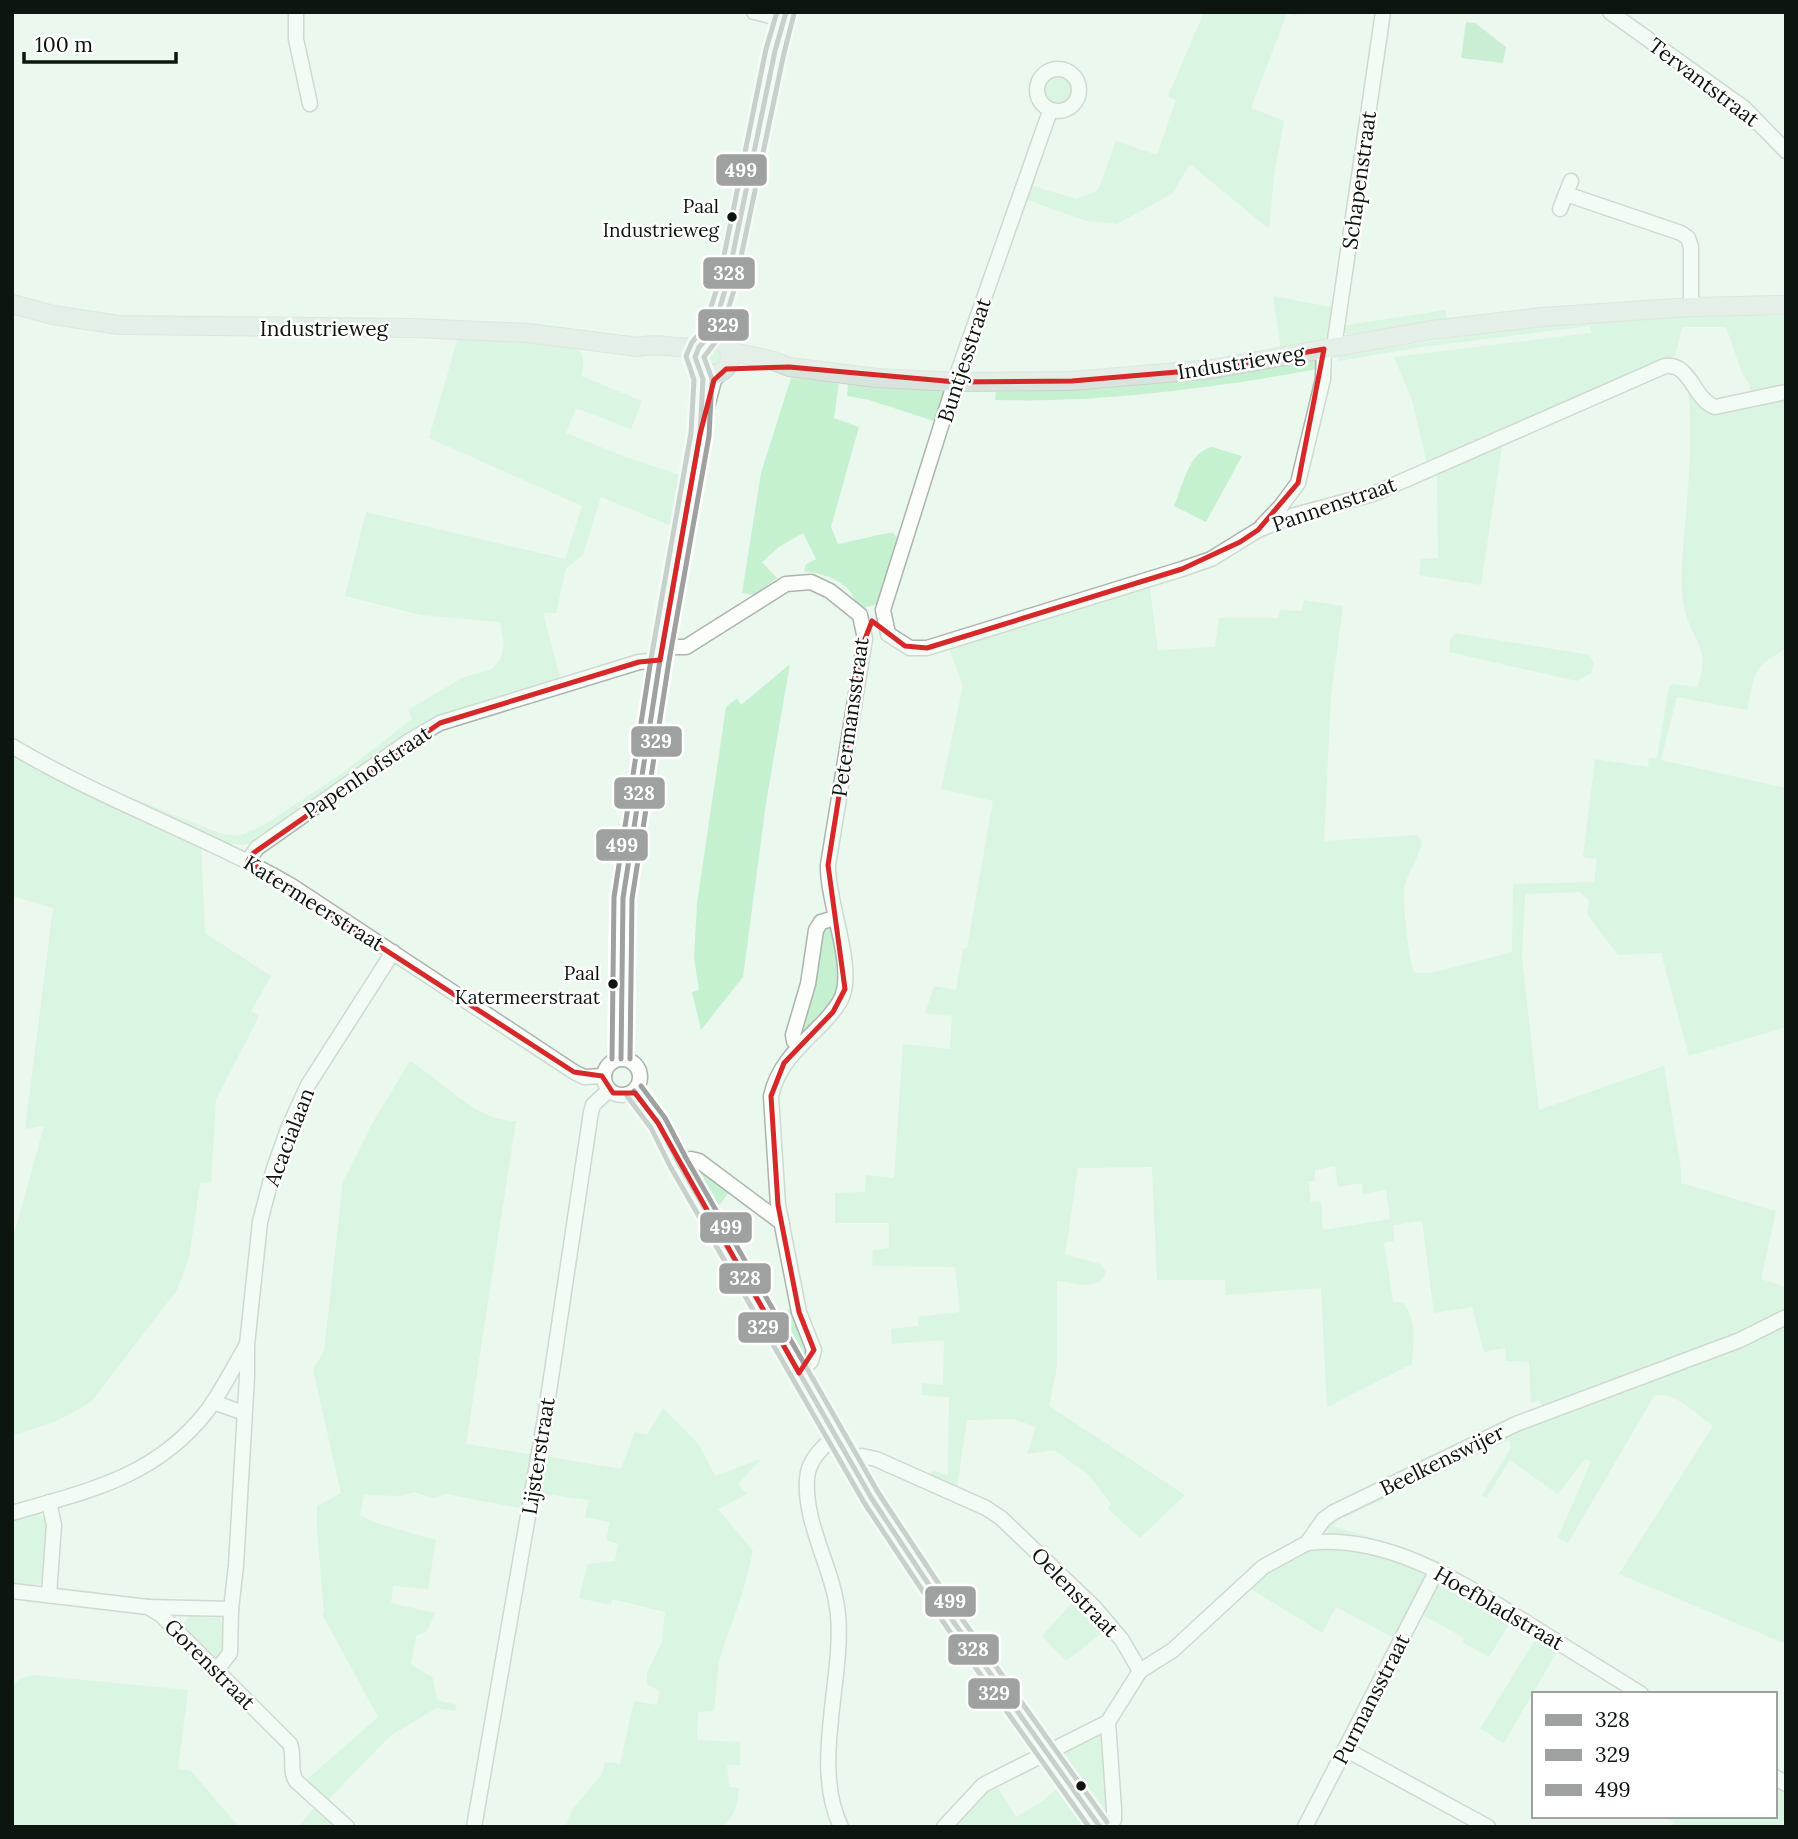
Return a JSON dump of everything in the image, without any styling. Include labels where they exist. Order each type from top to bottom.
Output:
[{"type":"main road","name":"Industrieweg","points":[[12,304],[53,315],[119,325],[414,328],[528,333],[638,347],[650,344],[678,347],[713,357],[774,361],[789,367],[877,378],[956,382],[1072,381],[1139,377],[1235,365],[1432,330],[1542,317],[1691,307],[1786,305]]},
{"type":"street","points":[[296,12],[296,39],[310,104]]},
{"type":"street","points":[[621,1059],[623,898],[713,357],[712,332],[726,287],[775,51],[785,16],[754,12]]},
{"type":"street","name":"Schapenstraat","points":[[1258,530],[1298,483],[1329,348],[1383,12]]},
{"type":"street","name":"Tervantstraat","points":[[1617,14],[1744,108],[1786,151]]},
{"type":"street","name":"Buntjesstraat","points":[[888,634],[883,610],[956,382],[1050,111]]},
{"type":"street","points":[[1560,209],[1568,187],[1688,238],[1691,247],[1691,307]]},
{"type":"street","name":"Pannenstraat","points":[[888,634],[910,648],[927,648],[1211,559],[1258,530],[1295,515],[1373,494],[1665,366],[1674,365],[1681,369],[1705,402],[1715,407],[1786,392]]},
{"type":"street","name":"Petermansstraat","points":[[662,654],[686,647],[775,590],[795,582],[811,582],[821,586],[860,615],[865,639],[828,865],[828,880],[846,974],[845,989],[833,1012],[784,1063],[771,1096],[782,1223],[799,1312],[814,1350],[811,1362],[799,1373]]},
{"type":"street","points":[[860,615],[883,610]]},
{"type":"street","points":[[865,639],[888,634]]},
{"type":"street","name":"Papenhofstraat","points":[[248,861],[257,848],[440,723],[662,654]]},
{"type":"street","name":"Katermeerstraat","points":[[12,746],[46,766],[248,861],[292,886],[574,1072],[606,1083]]},
{"type":"street","points":[[800,1047],[794,1041],[793,1035],[808,984],[816,930],[821,922],[835,918]]},
{"type":"street","name":"Acacialaan","points":[[216,1671],[230,1653],[247,1345],[260,1222],[274,1168],[308,1085],[393,952]]},
{"type":"street","points":[[621,1059],[635,1064],[640,1073],[640,1082],[634,1091],[625,1096],[606,1083],[604,1071],[611,1063],[621,1059]]},
{"type":"street","name":"Lijsterstraat","points":[[474,1827],[545,1418],[593,1105],[606,1083]]},
{"type":"street","points":[[634,1091],[658,1123],[835,1436],[913,1562],[1100,1827]]},
{"type":"street","points":[[678,1162],[691,1159],[699,1161],[782,1223]]},
{"type":"street","name":"Beelkenswijer","points":[[1140,1671],[1173,1650],[1263,1567],[1307,1543],[1324,1518],[1334,1512],[1516,1424],[1740,1340],[1786,1317]]},
{"type":"street","name":"Acacialaan","points":[[12,1513],[103,1487],[129,1475],[177,1441],[193,1427],[213,1402],[247,1345]]},
{"type":"street","points":[[213,1402],[244,1413]]},
{"type":"street","points":[[835,1436],[816,1455],[806,1478],[810,1510],[834,1591],[838,1615],[829,1741],[830,1795],[841,1827]]},
{"type":"street","name":"Oelenstraat","points":[[851,1462],[862,1456],[876,1459],[986,1508],[1001,1518],[1111,1625],[1140,1671]]},
{"type":"street","points":[[49,1502],[54,1525],[49,1595]]},
{"type":"street","name":"Hoefbladstraat","points":[[1307,1543],[1348,1541],[1382,1550],[1451,1577],[1638,1692]]},
{"type":"street","name":"Purmansstraat","points":[[1305,1827],[1436,1572]]},
{"type":"street","name":"Gorenstraat","points":[[12,1591],[148,1607],[170,1623],[290,1744],[294,1759],[293,1776],[296,1781],[347,1827]]},
{"type":"street","points":[[148,1607],[231,1609]]},
{"type":"street","points":[[944,1827],[983,1786],[1108,1722],[1140,1671]]},
{"type":"street","points":[[1108,1722],[1114,1809],[1114,1819],[1110,1827]]},
{"type":"street","points":[[1345,1749],[1488,1827]]},
{"type":"highlighted area","points":[[1324,349],[1298,483],[1258,530],[1240,542],[1182,569],[927,648],[905,646],[872,621],[863,644],[828,865],[845,989],[833,1012],[784,1063],[771,1096],[778,1205],[799,1312],[814,1350],[799,1373],[658,1123],[635,1093],[613,1093],[602,1076],[574,1072],[248,861],[252,854],[440,723],[639,662],[660,660],[700,434],[714,380],[726,369],[789,367],[956,382],[1072,381],[1212,369]]},
{"type":"shaded area","points":[[1204,12],[1297,12],[1296,16],[1287,13],[1251,108],[1284,121],[1274,175],[1269,229],[1190,164],[1172,194],[1117,224],[1086,221],[1025,199],[1030,185],[1077,199],[1098,190],[1116,141],[1157,155],[1176,100],[1168,96]]},
{"type":"shaded area","points":[[1466,22],[1475,23],[1506,47],[1503,63],[1461,58]]},
{"type":"shaded area","points":[[1058,76],[1068,80],[1072,90],[1068,100],[1058,104],[1048,100],[1044,90],[1048,80]]},
{"type":"shaded area","points":[[1273,296],[1336,308],[1331,335],[1322,341],[1281,349]]},
{"type":"shaded area","points":[[1446,310],[1446,319],[1351,334],[1346,334],[1341,326]]},
{"type":"shaded area","points":[[1709,315],[1786,316],[1786,649],[1766,661],[1756,673],[1747,710],[1677,697],[1661,760],[1786,788],[1786,1027],[1689,1056],[1661,953],[1618,955],[1587,914],[1589,900],[1580,892],[1525,894],[1522,958],[1539,1110],[1664,1066],[1681,1183],[1776,1211],[1761,1279],[1786,1287],[1786,1644],[1619,1574],[1713,1426],[1677,1400],[1662,1395],[1654,1396],[1568,1543],[1558,1537],[1591,1462],[1585,1459],[1558,1494],[1510,1460],[1486,1498],[1482,1495],[1511,1448],[1509,1440],[1337,1521],[1333,1526],[1400,1546],[1442,1563],[1440,1566],[1331,1536],[1326,1529],[1329,1521],[1543,1417],[1540,1400],[1531,1403],[1529,1362],[1506,1361],[1505,1348],[1484,1352],[1472,1307],[1434,1313],[1422,1221],[1393,1225],[1394,1241],[1384,1243],[1393,1303],[1402,1302],[1412,1323],[1412,1364],[1327,1407],[1321,1288],[1226,1295],[1225,1280],[1157,1280],[1152,1167],[1078,1168],[1065,1254],[1100,1264],[1106,1272],[1098,1282],[1092,1284],[1057,1281],[1057,1367],[1049,1406],[1185,1495],[1140,1538],[1108,1509],[1111,1504],[1089,1475],[1054,1450],[1027,1454],[1036,1427],[1014,1419],[967,1420],[957,1487],[930,1476],[933,1470],[948,1476],[949,1397],[922,1395],[922,1383],[943,1385],[944,1340],[892,1344],[891,1329],[918,1326],[918,1317],[960,1312],[955,1267],[872,1266],[873,1250],[889,1248],[889,1223],[835,1223],[835,1193],[865,1192],[866,1175],[894,1178],[903,1044],[950,1049],[952,1016],[925,1013],[934,986],[956,990],[963,949],[967,948],[993,801],[941,789],[963,686],[948,645],[1149,582],[1158,650],[1215,647],[1219,618],[1278,618],[1280,610],[1302,611],[1304,600],[1343,606],[1331,695],[1324,841],[1417,835],[1422,842],[1404,891],[1406,928],[1414,973],[1431,973],[1512,952],[1513,884],[1594,882],[1597,859],[1583,857],[1595,759],[1648,767],[1649,758],[1657,759],[1669,687],[1672,684],[1697,687],[1701,674],[1702,653],[1687,619],[1682,587],[1690,457],[1688,387],[1706,407],[1751,393],[1726,327],[1682,327],[1675,356],[1428,468],[1412,400],[1394,357],[1591,333],[1590,326],[1422,347],[1338,361],[1339,355],[1546,324]],"holes":[[[1335,1166],[1338,1187],[1362,1183],[1363,1194],[1386,1190],[1390,1219],[1323,1230],[1321,1202],[1311,1202],[1308,1181],[1315,1181],[1315,1170]]]},
{"type":"shaded area","points":[[458,337],[576,347],[583,360],[581,376],[642,401],[631,429],[576,408],[566,433],[685,477],[674,527],[601,497],[583,555],[566,568],[556,613],[543,613],[561,681],[444,717],[253,843],[225,843],[122,794],[222,834],[239,836],[264,825],[341,774],[412,719],[408,710],[462,678],[492,669],[500,660],[504,645],[500,622],[421,615],[345,596],[366,512],[565,559],[582,506],[429,438]]},
{"type":"shaded area","points":[[709,347],[717,347],[723,357],[717,367],[709,367],[703,361],[703,353]]},
{"type":"shaded area","points":[[1317,359],[1318,369],[1198,388],[1117,397],[995,400],[996,392],[1096,389],[1178,381]]},
{"type":"shaded area","points":[[791,378],[839,382],[834,418],[859,427],[831,527],[838,544],[888,533],[893,533],[902,542],[882,603],[858,609],[852,595],[842,584],[824,575],[804,571],[806,564],[816,559],[803,533],[779,547],[762,562],[777,578],[754,595],[742,593],[761,473]]},
{"type":"shaded area","points":[[848,383],[943,389],[946,393],[940,423],[869,400],[847,396]]},
{"type":"shaded area","points":[[1502,446],[1481,585],[1419,575],[1421,559],[1438,558],[1437,471]]},
{"type":"shaded area","points":[[1212,447],[1242,456],[1206,522],[1174,506],[1192,463],[1204,450]]},
{"type":"shaded area","points":[[1455,633],[1589,655],[1594,663],[1591,673],[1577,681],[1449,652],[1450,640]]},
{"type":"shaded area","points":[[790,664],[766,803],[743,977],[701,1030],[692,992],[699,990],[694,958],[697,903],[726,707],[737,698],[741,705]]},
{"type":"shaded area","points":[[19,755],[201,845],[205,933],[271,976],[251,1011],[259,1016],[216,1100],[211,1182],[200,1183],[189,1258],[177,1290],[91,1402],[57,1421],[12,1436],[12,1242],[44,1126],[25,1129],[53,908],[12,896],[12,758]]},
{"type":"shaded area","points":[[821,926],[833,926],[841,968],[839,996],[800,1041],[795,1036]]},
{"type":"shaded area","points":[[410,1061],[474,1108],[502,1120],[516,1121],[466,1444],[534,1455],[525,1509],[446,1494],[434,1498],[414,1492],[401,1496],[364,1495],[360,1515],[376,1523],[436,1540],[428,1589],[393,1586],[391,1603],[435,1613],[427,1631],[416,1636],[411,1664],[433,1678],[437,1700],[457,1705],[455,1711],[436,1708],[390,1736],[325,1803],[303,1783],[378,1717],[322,1614],[317,1506],[341,1493],[313,1370],[324,1351],[343,1182],[372,1124]]},
{"type":"shaded area","points":[[690,1163],[732,1189],[715,1210],[689,1165]]},
{"type":"shaded area","points":[[795,1307],[807,1352],[802,1360],[775,1315]]},
{"type":"shaded area","points":[[663,1408],[699,1445],[715,1476],[761,1459],[738,1484],[747,1494],[718,1509],[753,1551],[743,1591],[719,1660],[714,1711],[698,1712],[697,1740],[740,1742],[740,1765],[727,1765],[729,1787],[739,1788],[737,1804],[723,1827],[565,1827],[573,1809],[602,1774],[605,1762],[620,1764],[634,1701],[657,1705],[660,1691],[647,1684],[647,1673],[662,1642],[665,1612],[612,1599],[611,1605],[579,1598],[588,1564],[615,1561],[618,1544],[606,1540],[610,1522],[585,1517],[589,1500],[538,1493],[544,1456],[621,1469],[635,1432],[647,1435]]},
{"type":"shaded area","points":[[37,1513],[46,1519],[49,1525],[46,1581],[33,1586],[12,1585],[12,1518]]},
{"type":"shaded area","points":[[1327,1546],[1364,1551],[1424,1573],[1425,1585],[1398,1640],[1336,1607],[1322,1633],[1248,1587],[1285,1561]]},
{"type":"shaded area","points":[[1446,1582],[1512,1619],[1489,1657],[1462,1642],[1464,1638],[1421,1614],[1437,1586]]},
{"type":"shaded area","points":[[1078,1596],[1108,1628],[1066,1661],[1042,1636]]},
{"type":"shaded area","points":[[189,1616],[218,1618],[224,1622],[225,1648],[217,1660],[213,1661],[185,1633],[183,1625]]},
{"type":"shaded area","points":[[1538,1635],[1559,1648],[1504,1743],[1480,1729]]},
{"type":"shaded area","points":[[33,1675],[188,1690],[178,1769],[191,1771],[239,1827],[12,1827],[12,1687],[22,1678]]},
{"type":"shaded area","points":[[1101,1733],[1104,1737],[1110,1819],[1106,1822],[1060,1757],[1063,1751]]},
{"type":"shaded area","points":[[995,1783],[1016,1817],[1044,1800],[1060,1786],[1090,1827],[951,1827]]},
{"type":"shaded area","points":[[1777,1783],[1786,1788],[1786,1827],[1671,1827],[1674,1822],[1667,1818],[1777,1818]]},
{"type":"shaded area","points":[[316,1806],[340,1827],[298,1827]]},
{"type":"transit line","name":"499","points":[[612,1059],[614,897],[651,659],[691,433],[694,380],[686,356],[692,342],[704,329],[718,285],[766,49],[777,12]]},
{"type":"transit line","name":"328","points":[[621,1059],[623,898],[660,660],[700,434],[703,379],[695,357],[699,347],[712,333],[726,287],[775,51],[786,12]]},
{"type":"transit line","name":"329","points":[[630,1059],[632,899],[669,661],[709,436],[712,379],[704,357],[720,336],[734,290],[794,14]]},
{"type":"transit line","name":"499","points":[[641,1086],[665,1118],[879,1494],[962,1619],[1107,1822]]},
{"type":"transit line","name":"328","points":[[634,1091],[658,1123],[872,1499],[955,1624],[1100,1827]]},
{"type":"transit line","name":"329","points":[[627,1096],[651,1128],[670,1166],[865,1504],[948,1629],[1089,1827]]},
{"type":"place","name":"Paal Industrieweg","points":[[732,217]]},
{"type":"place","name":"Paal Katermeerstraat","points":[[613,984]]}]
